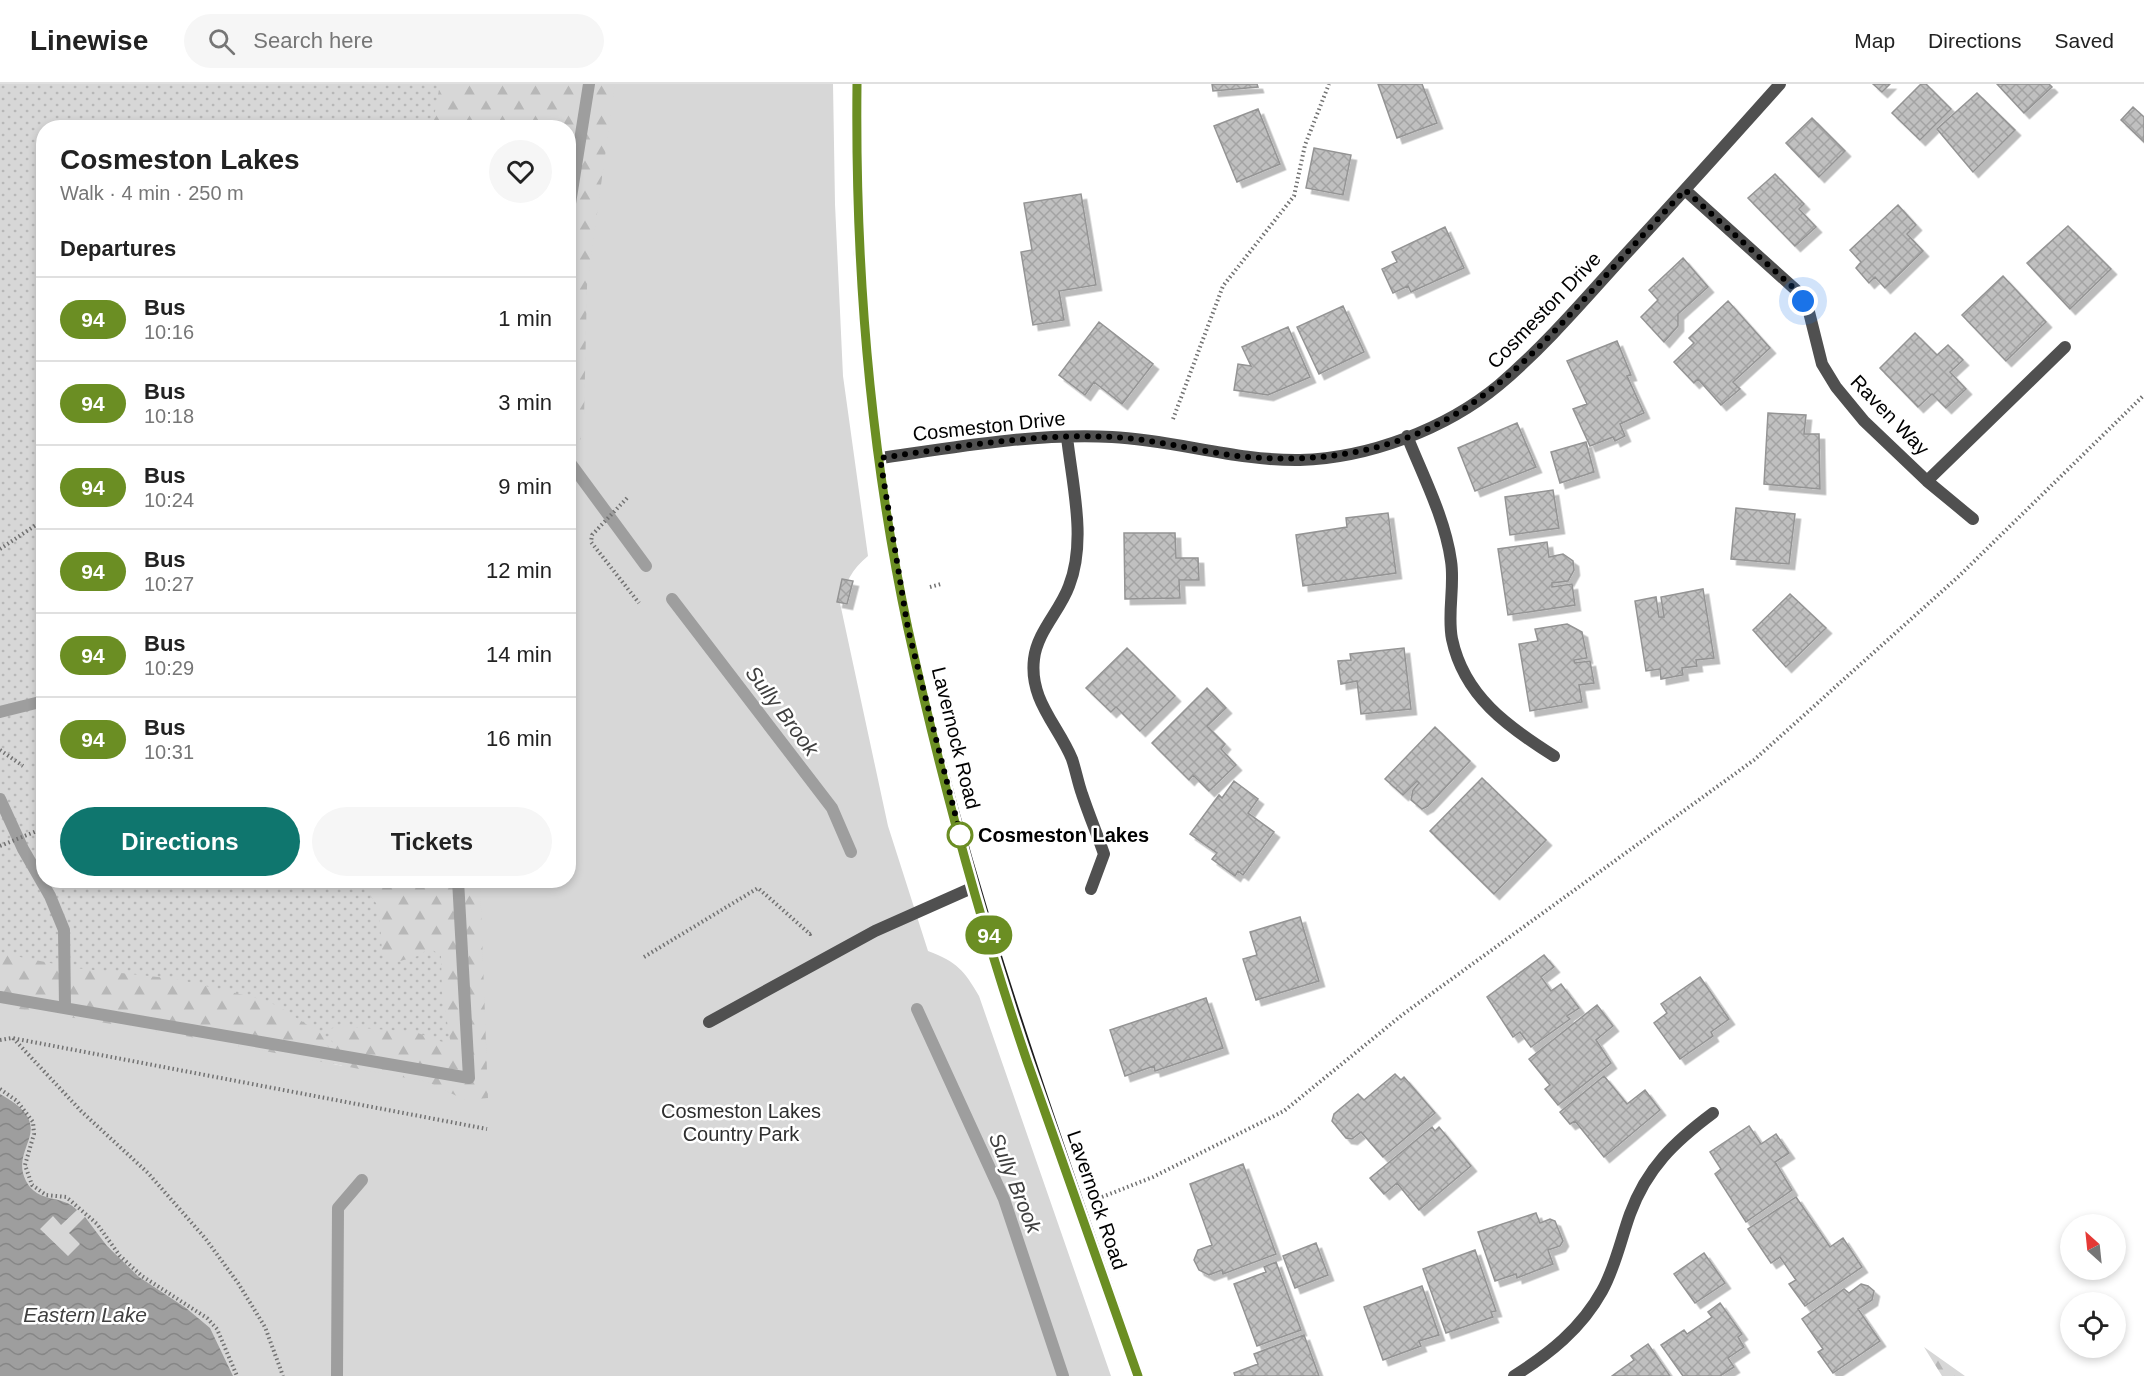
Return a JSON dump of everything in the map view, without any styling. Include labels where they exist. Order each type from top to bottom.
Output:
[{"type":"main road","name":"Lavernock Road","points":[[857,84],[863,294],[880,458],[908,629],[974,887],[1027,1059],[1138,1376]]},
{"type":"street","name":"Cosmeston Drive","points":[[880,458],[1067,437],[1114,437],[1239,456],[1300,460],[1352,455],[1407,436],[1453,416],[1498,386],[1544,343],[1780,84]]},
{"type":"street","name":"Raven Way","points":[[1685,190],[1796,290],[1809,312],[1822,364],[1836,387],[1864,421],[1928,481],[1973,519]]},
{"type":"street","points":[[1928,481],[2065,347]]},
{"type":"street","points":[[1407,436],[1443,526],[1451,561],[1452,638],[1463,671],[1478,694],[1510,728],[1554,756]]},
{"type":"street","points":[[1067,437],[1075,511],[1076,553],[1070,584],[1042,633],[1034,659],[1035,688],[1045,713],[1072,759],[1081,793],[1104,854],[1091,889]]},
{"type":"street","points":[[709,1022],[875,931],[974,887]]},
{"type":"street","points":[[1514,1376],[1544,1357],[1578,1327],[1602,1291],[1631,1212],[1655,1166],[1678,1139],[1713,1113]]},
{"type":"path","points":[[1163,445],[1222,286],[1294,196],[1305,145],[1329,84]]},
{"type":"path","points":[[1080,1208],[1153,1177],[1284,1111],[1402,1015],[1754,760],[1959,576],[2144,395]]},
{"type":"path","points":[[627,498],[592,535],[591,542],[639,603]]},
{"type":"path","points":[[0,549],[36,524]]},
{"type":"path","points":[[930,587],[941,584]]},
{"type":"path","points":[[0,750],[23,766]]},
{"type":"path","points":[[1,846],[36,831]]},
{"type":"path","points":[[644,957],[758,888],[810,934],[821,927]]},
{"type":"path","points":[[0,1040],[12,1038],[487,1128]]},
{"type":"path","points":[[12,1038],[81,1111],[148,1173],[206,1238],[238,1283],[265,1327],[283,1376]]},
{"type":"path","points":[[0,1089],[17,1101],[33,1122],[34,1134],[25,1165],[32,1185],[46,1195],[66,1197],[97,1224],[120,1256],[142,1276],[207,1318],[217,1329],[237,1376]]},
{"type":"green space","points":[[0,84],[615,84],[576,121],[36,120],[36,888],[480,888],[488,1099],[428,1082],[180,1035],[0,1005]]},
{"type":"green space","points":[[440,84],[627,84],[576,523],[576,120],[433,120]]},
{"type":"green space","name":"Cosmeston Lakes Country Park","points":[[615,84],[833,84],[835,204],[843,376],[868,556],[850,577],[840,603],[888,826],[928,951],[959,968],[979,996],[1111,1376],[0,1376],[0,1006],[180,1035],[428,1082],[465,1100],[488,1098],[480,888],[576,888],[576,465],[584,419],[587,286]]},
{"type":"green space","points":[[364,888],[504,888],[499,1093],[281,1376],[0,1026],[0,953],[75,968],[176,979],[276,1005],[320,1033],[333,1055],[332,1072],[353,1093],[328,1031],[336,1026],[415,1032],[451,1045],[442,992],[441,956],[430,948],[418,956],[393,963],[382,951],[379,907]]},
{"type":"green space","points":[[1924,1347],[1965,1376],[1942,1376]]},
{"type":"water","name":"Eastern Lake","points":[[0,1094],[18,1106],[28,1117],[31,1127],[23,1157],[22,1169],[26,1181],[37,1193],[64,1202],[77,1210],[61,1225],[53,1216],[40,1229],[68,1256],[80,1244],[69,1233],[85,1217],[107,1246],[139,1277],[186,1308],[210,1328],[233,1376],[0,1376]]},
{"type":"building","points":[[1212,84],[1257,84],[1258,87],[1213,91]]},
{"type":"building","points":[[1378,84],[1422,84],[1437,123],[1397,138]]},
{"type":"building","points":[[1873,84],[1890,84],[1882,92]]},
{"type":"building","points":[[1921,84],[1926,84],[1951,109],[1920,140],[1892,113]]},
{"type":"building","points":[[1997,84],[2049,84],[2052,87],[2024,113]]},
{"type":"building","points":[[1977,93],[2015,130],[1973,172],[1937,129]]},
{"type":"building","points":[[2133,107],[2144,117],[2144,142],[2121,120]]},
{"type":"building","points":[[1258,109],[1280,164],[1237,182],[1214,126]]},
{"type":"building","points":[[1812,118],[1845,151],[1819,177],[1786,143]]},
{"type":"building","points":[[1314,148],[1351,155],[1343,195],[1306,188]]},
{"type":"building","points":[[1775,174],[1804,204],[1799,209],[1816,227],[1795,246],[1748,198]]},
{"type":"building","points":[[1081,194],[1096,285],[1059,291],[1064,320],[1033,325],[1021,252],[1032,250],[1024,203]]},
{"type":"building","points":[[1898,205],[1916,225],[1907,234],[1923,251],[1885,288],[1875,277],[1869,283],[1856,268],[1861,262],[1850,250]]},
{"type":"building","points":[[2068,226],[2111,269],[2070,309],[2027,263]]},
{"type":"building","points":[[1445,227],[1464,268],[1411,292],[1408,286],[1393,293],[1382,269],[1397,262],[1392,252]]},
{"type":"building","points":[[1683,258],[1708,287],[1678,314],[1678,326],[1664,342],[1641,317],[1658,300],[1649,290]]},
{"type":"building","points":[[2003,276],[2046,322],[2006,361],[1962,315]]},
{"type":"building","points":[[1728,301],[1770,348],[1733,382],[1740,389],[1721,405],[1698,379],[1694,383],[1674,362],[1694,343],[1689,338]]},
{"type":"building","points":[[1343,306],[1364,352],[1319,374],[1297,327]]},
{"type":"building","points":[[1099,322],[1153,364],[1122,404],[1094,382],[1085,395],[1059,375]]},
{"type":"building","points":[[1288,327],[1310,377],[1268,395],[1234,390],[1238,364],[1251,366],[1242,347]]},
{"type":"building","points":[[1915,333],[1937,355],[1948,345],[1963,360],[1950,372],[1966,389],[1946,408],[1932,394],[1918,407],[1880,368]]},
{"type":"building","points":[[1617,341],[1631,375],[1627,376],[1644,413],[1620,424],[1625,436],[1615,441],[1613,437],[1590,446],[1573,409],[1587,404],[1567,361]]},
{"type":"building","points":[[1768,413],[1806,415],[1804,434],[1819,434],[1820,489],[1764,484]]},
{"type":"building","points":[[1517,423],[1536,467],[1475,491],[1458,448]]},
{"type":"building","points":[[1586,442],[1594,472],[1560,483],[1551,452]]},
{"type":"building","points":[[1553,490],[1559,528],[1510,535],[1505,497]]},
{"type":"building","points":[[1736,508],[1795,514],[1789,564],[1731,559]]},
{"type":"building","points":[[1388,513],[1396,573],[1303,586],[1296,535],[1347,527],[1346,518]]},
{"type":"building","points":[[1124,533],[1175,533],[1176,558],[1198,558],[1199,580],[1179,580],[1180,598],[1125,599]]},
{"type":"building","points":[[1547,542],[1549,557],[1563,554],[1573,561],[1574,570],[1568,581],[1552,583],[1552,587],[1572,584],[1575,605],[1508,615],[1498,549]]},
{"type":"building","points":[[842,579],[853,581],[847,604],[837,602]]},
{"type":"building","points":[[1703,589],[1714,658],[1696,660],[1697,666],[1682,668],[1683,675],[1661,679],[1660,669],[1646,671],[1635,601],[1656,597],[1659,617],[1664,617],[1661,597]]},
{"type":"building","points":[[1790,594],[1826,628],[1786,667],[1753,630]]},
{"type":"building","points":[[1567,624],[1582,632],[1587,658],[1574,660],[1575,663],[1590,661],[1594,683],[1579,685],[1582,702],[1530,711],[1519,644],[1538,641],[1535,629]]},
{"type":"building","points":[[1127,648],[1175,696],[1140,731],[1116,707],[1111,712],[1086,688]]},
{"type":"building","points":[[1404,648],[1411,709],[1361,714],[1357,681],[1341,684],[1338,661],[1351,660],[1350,654]]},
{"type":"building","points":[[1207,688],[1226,708],[1207,726],[1225,744],[1221,749],[1236,765],[1209,791],[1193,775],[1189,780],[1152,743]]},
{"type":"building","points":[[1435,727],[1470,761],[1428,806],[1422,809],[1411,800],[1413,790],[1419,783],[1417,781],[1403,795],[1385,779]]},
{"type":"building","points":[[1482,778],[1546,840],[1494,894],[1430,831]]},
{"type":"building","points":[[1234,781],[1258,799],[1248,813],[1274,832],[1243,875],[1238,871],[1235,876],[1212,859],[1217,853],[1190,834],[1219,795],[1222,798]]},
{"type":"building","points":[[1300,917],[1319,981],[1256,1000],[1243,959],[1257,955],[1250,932]]},
{"type":"building","points":[[1544,955],[1554,967],[1541,977],[1551,991],[1561,984],[1579,1008],[1567,1016],[1570,1019],[1531,1047],[1520,1032],[1513,1037],[1487,997]]},
{"type":"building","points":[[1700,977],[1729,1019],[1711,1032],[1713,1036],[1680,1059],[1654,1023],[1667,1013],[1661,1004]]},
{"type":"building","points":[[1206,998],[1223,1048],[1155,1071],[1154,1066],[1125,1076],[1110,1030]]},
{"type":"building","points":[[1597,1005],[1613,1026],[1596,1040],[1611,1063],[1558,1105],[1545,1089],[1550,1085],[1529,1059]]},
{"type":"building","points":[[1395,1074],[1401,1080],[1404,1077],[1435,1113],[1383,1157],[1361,1132],[1352,1139],[1346,1138],[1332,1121],[1334,1114],[1358,1094],[1364,1100]]},
{"type":"building","points":[[1604,1076],[1627,1104],[1645,1090],[1660,1110],[1604,1157],[1575,1121],[1570,1124],[1560,1112]]},
{"type":"building","points":[[1749,1126],[1761,1144],[1776,1134],[1789,1153],[1775,1162],[1792,1190],[1746,1222],[1715,1174],[1721,1169],[1710,1152]]},
{"type":"building","points":[[1432,1127],[1435,1131],[1439,1127],[1471,1166],[1419,1210],[1397,1183],[1384,1194],[1370,1178]]},
{"type":"building","points":[[1243,1164],[1276,1254],[1223,1274],[1222,1270],[1209,1275],[1199,1270],[1194,1260],[1198,1250],[1212,1245],[1190,1184]]},
{"type":"building","points":[[1796,1197],[1830,1247],[1843,1238],[1862,1267],[1805,1306],[1789,1284],[1796,1280],[1780,1257],[1771,1263],[1748,1229]]},
{"type":"building","points":[[1536,1213],[1540,1223],[1550,1219],[1555,1221],[1563,1241],[1560,1246],[1548,1250],[1553,1264],[1517,1278],[1516,1274],[1495,1281],[1478,1232]]},
{"type":"building","points":[[1316,1243],[1328,1275],[1295,1288],[1283,1256]]},
{"type":"building","points":[[1475,1250],[1496,1311],[1491,1312],[1493,1317],[1446,1333],[1423,1269]]},
{"type":"building","points":[[1704,1253],[1725,1283],[1695,1303],[1674,1274]]},
{"type":"building","points":[[1276,1262],[1301,1330],[1257,1346],[1234,1284],[1266,1272],[1264,1267]]},
{"type":"building","points":[[1861,1284],[1874,1291],[1872,1300],[1858,1309],[1880,1341],[1833,1373],[1818,1352],[1823,1349],[1802,1319],[1844,1289],[1849,1293]]},
{"type":"building","points":[[1422,1286],[1439,1335],[1419,1341],[1421,1346],[1383,1360],[1364,1307]]},
{"type":"building","points":[[1720,1303],[1742,1334],[1738,1337],[1744,1347],[1728,1358],[1734,1367],[1720,1376],[1683,1376],[1661,1345],[1684,1330],[1687,1334],[1712,1317],[1708,1312]]},
{"type":"building","points":[[1304,1335],[1319,1376],[1235,1376],[1234,1373],[1258,1364],[1254,1354]]},
{"type":"building","points":[[1648,1344],[1670,1376],[1612,1376],[1634,1360],[1631,1356]]},
{"type":"waterway","name":"Sully Brook","points":[[576,166],[589,84]]},
{"type":"waterway","points":[[576,471],[646,566]]},
{"type":"waterway","name":"Sully Brook","points":[[672,599],[832,808],[851,852]]},
{"type":"waterway","points":[[0,712],[36,703]]},
{"type":"waterway","points":[[0,799],[36,872]]},
{"type":"waterway","points":[[45,888],[64,930],[65,1007]]},
{"type":"waterway","points":[[0,997],[469,1078],[458,888]]},
{"type":"waterway","name":"Sully Brook","points":[[917,1009],[1004,1199],[1063,1376]]},
{"type":"waterway","points":[[337,1376],[338,1208],[362,1180]]},
{"type":"bus line","name":"94","points":[[857,84],[863,294],[880,458],[908,629],[974,887],[1027,1059],[1138,1376]]},
{"type":"place","name":"Cosmeston Lakes","points":[[960,835]]},
{"type":"route","points":[[960,835],[963,845],[908,629],[880,458],[1067,437],[1114,437],[1239,456],[1300,460],[1352,455],[1371,449],[1453,416],[1498,386],[1544,343],[1685,190],[1796,290],[1803,301]]}]
